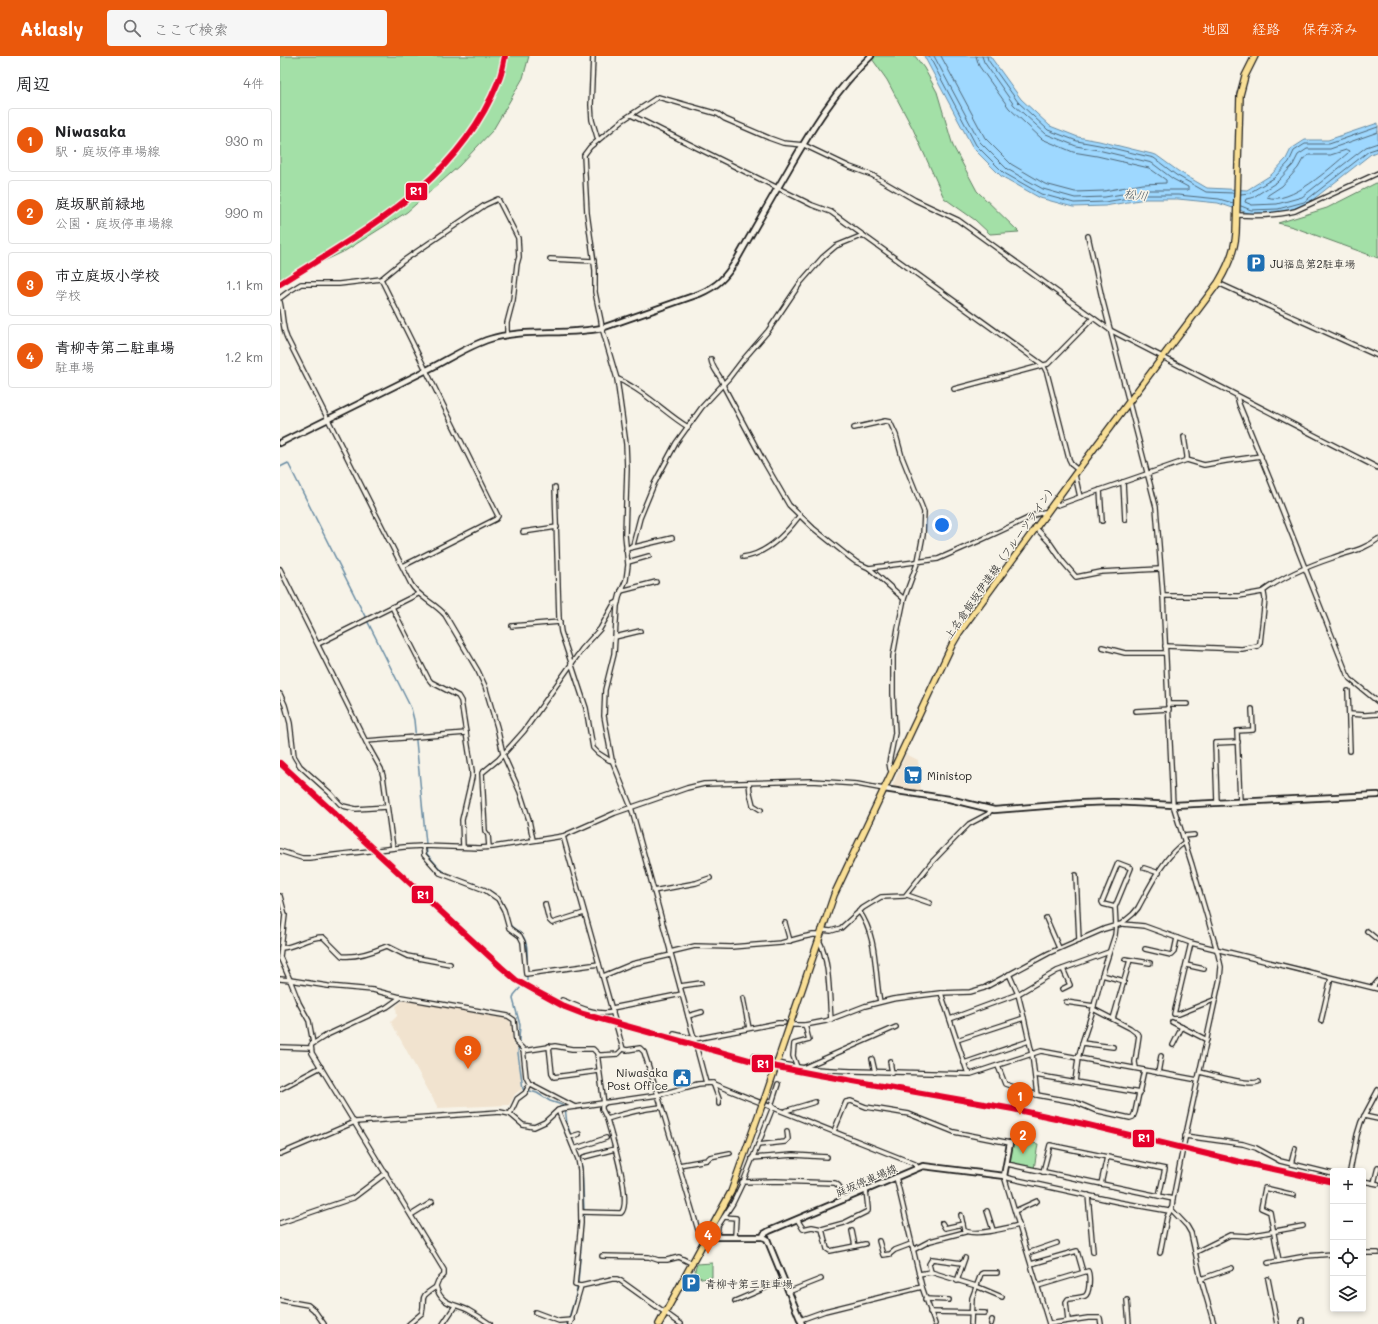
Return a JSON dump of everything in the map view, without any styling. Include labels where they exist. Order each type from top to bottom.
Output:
[{"type":"main road","name":"上名倉飯坂伊達線（フルーツライン）","points":[[708,1237],[731,1192],[765,1098],[834,895],[959,633],[1046,512],[1218,283],[1227,267],[1236,238],[1240,92],[1244,76],[1255,56]]},
{"type":"main road","points":[[659,1324],[708,1237]]},
{"type":"street","points":[[593,56],[591,112],[598,140]]},
{"type":"street","points":[[280,443],[490,339],[506,335],[586,331],[602,328],[699,294],[719,283],[736,261],[803,145],[842,87],[871,56]]},
{"type":"street","points":[[706,1083],[631,807],[613,761],[603,711],[604,690],[613,660],[618,602],[626,580],[628,562],[628,549],[625,535],[627,500],[626,444],[617,379],[602,328],[595,292],[594,261],[587,213],[584,158],[588,149],[631,115],[658,97],[718,114],[725,119],[783,143],[803,145],[850,167],[868,173],[915,200],[958,220],[1110,330],[1378,468]]},
{"type":"street","points":[[631,115],[812,205],[831,212],[1043,366],[1047,373],[1069,459],[1076,472],[1080,497]]},
{"type":"street","points":[[1237,215],[1282,215],[1295,211],[1378,173]]},
{"type":"street","points":[[280,298],[301,284],[339,284],[381,279],[403,261],[485,205],[499,199],[518,238],[519,244],[519,257],[516,265],[513,300],[507,323],[506,335]]},
{"type":"street","points":[[628,549],[633,545],[640,518],[654,484],[676,443],[702,407],[768,331],[801,282],[823,257],[836,246],[863,235]]},
{"type":"street","points":[[1088,236],[1110,330],[1156,507],[1163,596],[1173,805],[1221,967],[1216,999],[1172,1207],[1167,1217],[1160,1253]]},
{"type":"street","points":[[550,259],[594,261]]},
{"type":"street","points":[[381,279],[498,517],[403,566]]},
{"type":"street","points":[[1218,283],[1378,356]]},
{"type":"street","points":[[280,302],[285,333],[411,584],[418,594],[438,607],[445,615],[481,677],[489,696],[503,755],[520,792],[529,820],[533,840]]},
{"type":"street","points":[[954,388],[1048,364],[1093,318]]},
{"type":"street","points":[[711,359],[713,368],[789,505],[800,516],[856,562],[869,568],[904,599]]},
{"type":"street","points":[[617,379],[647,396],[688,427]]},
{"type":"street","points":[[1238,396],[1239,404],[1350,679],[1378,702]]},
{"type":"street","points":[[854,428],[888,421],[890,422],[924,512],[923,535],[918,561],[904,599],[893,656],[895,733],[889,763],[892,773]]},
{"type":"street","points":[[1184,437],[1187,456],[1186,460]]},
{"type":"street","points":[[1053,503],[1058,505],[1186,460],[1204,465],[1260,456]]},
{"type":"street","points":[[1123,482],[1126,520]]},
{"type":"street","points":[[555,487],[561,632],[586,708],[593,748],[598,754],[611,762],[613,761]]},
{"type":"street","points":[[1100,490],[1102,521]]},
{"type":"street","points":[[869,568],[938,559],[1037,514],[1046,512]]},
{"type":"street","points":[[743,557],[763,550],[776,542],[800,516]]},
{"type":"street","points":[[523,532],[557,527]]},
{"type":"street","points":[[1035,527],[1050,543],[1076,577],[1101,572],[1160,569]]},
{"type":"street","points":[[628,549],[672,538]]},
{"type":"street","points":[[1163,596],[1239,596],[1262,592],[1305,568],[1369,546],[1378,539]]},
{"type":"street","points":[[628,562],[649,556]]},
{"type":"street","points":[[280,569],[366,742],[381,769],[393,848]]},
{"type":"street","points":[[621,591],[656,582]]},
{"type":"street","points":[[1165,646],[1242,649],[1258,646],[1260,643],[1265,606],[1264,595],[1262,592]]},
{"type":"street","points":[[318,644],[418,594]]},
{"type":"street","points":[[489,847],[488,835],[485,831],[481,775],[484,770],[503,755],[533,718],[582,649],[600,629],[614,604],[618,602]]},
{"type":"street","points":[[392,607],[427,677],[431,682],[458,696],[461,700],[472,772],[462,820],[463,847]]},
{"type":"street","points":[[512,626],[560,622]]},
{"type":"street","points":[[615,637],[640,631]]},
{"type":"street","points":[[1102,648],[1126,653],[1165,653]]},
{"type":"street","points":[[1348,691],[1350,751]]},
{"type":"street","points":[[280,694],[283,699],[290,723],[294,756],[297,763],[343,806],[356,809],[387,808]]},
{"type":"street","points":[[1168,704],[1187,704]]},
{"type":"street","points":[[1136,710],[1169,709]]},
{"type":"street","points":[[1240,802],[1237,731],[1253,730],[1252,709]]},
{"type":"street","points":[[1349,714],[1378,714]]},
{"type":"street","points":[[366,742],[466,733]]},
{"type":"street","points":[[1217,803],[1215,743],[1238,742]]},
{"type":"street","points":[[472,772],[481,775]]},
{"type":"street","points":[[280,851],[302,858],[309,858],[423,846],[489,847],[563,836],[588,824],[631,807],[704,784],[812,781],[840,782],[955,800],[991,810],[1082,803],[1113,802],[1173,805],[1378,795]]},
{"type":"street","points":[[750,783],[750,793],[753,805],[761,810]]},
{"type":"street","points":[[907,895],[932,862],[962,831],[969,824],[988,814],[991,810]]},
{"type":"street","points":[[1183,836],[1194,834]]},
{"type":"street","points":[[563,836],[623,1050]]},
{"type":"street","points":[[1122,924],[1133,914],[1171,853],[1185,842]]},
{"type":"street","points":[[423,846],[424,855],[440,873],[484,890],[498,899],[504,910],[509,928],[520,936],[523,942],[526,974],[599,964]]},
{"type":"street","points":[[1075,1082],[1078,1058],[1082,1043],[1094,1008],[1115,935],[1115,907],[1131,868],[1118,863],[1102,902],[1115,907]]},
{"type":"street","points":[[1144,868],[1159,873]]},
{"type":"street","points":[[1076,874],[1079,940]]},
{"type":"street","points":[[654,892],[696,883],[710,878]]},
{"type":"street","points":[[603,976],[632,964],[695,946],[756,946],[820,935],[838,929],[847,924],[859,911],[881,897],[907,895],[930,903]]},
{"type":"street","points":[[280,896],[285,915],[280,957],[299,1004],[309,1021],[313,1043],[311,1048],[445,1272],[444,1276],[437,1282],[436,1287],[424,1296],[422,1300],[422,1314],[409,1324]]},
{"type":"street","points":[[545,904],[549,920],[552,923],[584,913]]},
{"type":"street","points":[[859,911],[866,923],[875,954],[880,1002]]},
{"type":"street","points":[[1046,918],[1059,948]]},
{"type":"street","points":[[785,923],[790,941]]},
{"type":"street","points":[[793,1025],[805,1025],[831,1020],[865,1006],[894,999],[941,993],[970,992],[984,988],[1059,948],[1104,929],[1122,924],[1144,926],[1190,943],[1216,950],[1378,988]]},
{"type":"street","points":[[1367,931],[1378,940]]},
{"type":"street","points":[[820,935],[828,979],[831,1020]]},
{"type":"street","points":[[281,948],[293,946],[306,940],[323,937],[342,956],[358,955],[387,946],[407,956],[450,964]]},
{"type":"street","points":[[1145,949],[1171,955],[1174,952],[1177,938]]},
{"type":"street","points":[[1190,943],[1174,1014],[1179,1014],[1216,999]]},
{"type":"street","points":[[950,1019],[1018,994],[1063,969],[1109,952]]},
{"type":"street","points":[[1125,959],[1150,963]]},
{"type":"street","points":[[1113,1019],[1130,960]]},
{"type":"street","points":[[1186,965],[1204,970]]},
{"type":"street","points":[[1062,989],[1070,985],[1063,969]]},
{"type":"street","points":[[1009,974],[1018,994],[1024,1018],[1032,1054],[1037,1095]]},
{"type":"street","points":[[1102,976],[1124,981]]},
{"type":"street","points":[[1321,1021],[1331,978]]},
{"type":"street","points":[[280,979],[328,986],[373,990],[400,997],[511,1017],[515,1021],[516,1042],[522,1047],[526,1077],[529,1086],[575,1107]]},
{"type":"street","points":[[1373,987],[1378,981]]},
{"type":"street","points":[[680,986],[701,983]]},
{"type":"street","points":[[941,993],[967,1071],[971,1074]]},
{"type":"street","points":[[562,1000],[599,1013],[682,994]]},
{"type":"street","points":[[313,1043],[387,1006],[400,997]]},
{"type":"street","points":[[743,998],[749,1028]]},
{"type":"street","points":[[1066,1002],[1094,1008],[1130,1028],[1138,1035],[1135,1062],[1136,1068]]},
{"type":"street","points":[[688,1016],[702,1012]]},
{"type":"street","points":[[957,1040],[1024,1018]]},
{"type":"street","points":[[1172,1022],[1207,1040]]},
{"type":"street","points":[[674,1034],[695,1039],[749,1028],[784,1023]]},
{"type":"street","points":[[796,1067],[792,1056],[794,1044],[809,1040],[805,1025]]},
{"type":"street","points":[[802,1068],[896,1027]]},
{"type":"street","points":[[1173,1045],[1182,1027]]},
{"type":"street","points":[[964,1062],[1029,1041]]},
{"type":"street","points":[[1082,1043],[1113,1047]]},
{"type":"street","points":[[523,1051],[549,1046],[592,1049],[602,1056],[617,1054],[623,1050],[640,1048],[658,1095],[698,1230],[702,1236],[708,1237],[735,1236],[763,1237],[766,1239],[801,1322],[825,1311],[922,1287]]},
{"type":"street","points":[[549,1046],[552,1074],[554,1077],[599,1071]]},
{"type":"street","points":[[280,1047],[311,1048]]},
{"type":"street","points":[[753,1056],[802,1068],[892,1073],[971,1074],[1041,1051],[1198,1080]]},
{"type":"street","points":[[581,1212],[621,1213],[623,1211],[624,1187],[607,1120],[602,1109],[603,1104],[597,1053]]},
{"type":"street","points":[[1158,1073],[1161,1056]]},
{"type":"street","points":[[872,1059],[875,1072]]},
{"type":"street","points":[[890,1061],[892,1073]]},
{"type":"street","points":[[998,1066],[1005,1084],[1037,1095],[1075,1102],[1094,1110],[1130,1118],[1135,1114],[1144,1070]]},
{"type":"street","points":[[280,1089],[321,1067]]},
{"type":"street","points":[[1200,1072],[1245,1083],[1258,1082]]},
{"type":"street","points":[[1035,1074],[1140,1093]]},
{"type":"street","points":[[280,1154],[355,1122],[500,1112],[510,1114],[523,1125],[534,1127],[545,1122],[560,1110],[567,1108],[658,1095],[706,1083],[713,1083],[915,1164],[918,1168]]},
{"type":"street","points":[[713,1083],[719,1099],[719,1104]]},
{"type":"street","points":[[716,1236],[718,1226],[733,1202],[758,1145],[778,1084]]},
{"type":"street","points":[[510,1114],[517,1099],[525,1093],[529,1086]]},
{"type":"street","points":[[1351,1168],[1357,1135],[1364,1116],[1378,1090]]},
{"type":"street","points":[[834,1131],[846,1102],[851,1101],[866,1107],[909,1114],[954,1132],[1010,1143],[1004,1176],[1049,1324],[1068,1320],[1100,1318],[1101,1324]]},
{"type":"street","points":[[785,1111],[815,1102]]},
{"type":"street","points":[[607,1120],[627,1112],[661,1107]]},
{"type":"street","points":[[560,1110],[580,1170],[581,1212],[575,1285],[581,1286],[617,1279],[681,1324]]},
{"type":"street","points":[[1364,1116],[1378,1119]]},
{"type":"street","points":[[758,1145],[785,1142],[788,1139],[787,1131]]},
{"type":"street","points":[[569,1137],[579,1134]]},
{"type":"street","points":[[1186,1136],[1243,1144],[1256,1148],[1280,1161],[1330,1173]]},
{"type":"street","points":[[574,1149],[606,1138]]},
{"type":"street","points":[[1044,1172],[1050,1145],[1165,1169],[1159,1196]]},
{"type":"street","points":[[1291,1164],[1295,1148]]},
{"type":"street","points":[[584,1157],[615,1149]]},
{"type":"street","points":[[679,1165],[707,1160],[710,1157],[730,1153]]},
{"type":"street","points":[[752,1158],[793,1155],[827,1157]]},
{"type":"street","points":[[1101,1184],[1107,1157]]},
{"type":"street","points":[[1007,1164],[1173,1199]]},
{"type":"street","name":"庭坂停車場線","points":[[763,1237],[766,1232],[923,1166],[1004,1176]]},
{"type":"street","points":[[1366,1182],[1376,1184],[1378,1167]]},
{"type":"street","points":[[280,1223],[353,1198],[386,1173]]},
{"type":"street","points":[[1004,1176],[1088,1195],[1170,1210],[1190,1230],[1201,1279],[1214,1324]]},
{"type":"street","points":[[896,1177],[925,1299],[935,1324]]},
{"type":"street","points":[[742,1182],[775,1181],[835,1183],[839,1186],[843,1200]]},
{"type":"street","points":[[1279,1261],[1270,1212],[1261,1208],[1265,1188],[1294,1195]]},
{"type":"street","points":[[797,1219],[803,1229],[812,1227],[822,1229],[844,1222],[868,1211],[866,1190]]},
{"type":"street","points":[[1088,1195],[1093,1252]]},
{"type":"street","points":[[1014,1211],[1037,1201]]},
{"type":"street","points":[[411,1215],[432,1202]]},
{"type":"street","points":[[987,1211],[993,1230]]},
{"type":"street","points":[[961,1215],[965,1232]]},
{"type":"street","points":[[724,1217],[736,1218],[735,1236]]},
{"type":"street","points":[[942,1223],[945,1228],[963,1224]]},
{"type":"street","points":[[913,1250],[931,1240],[965,1232],[993,1230],[1019,1225]]},
{"type":"street","points":[[1196,1252],[1230,1235],[1248,1236],[1303,1226]]},
{"type":"street","points":[[822,1229],[828,1250],[830,1251],[865,1244]]},
{"type":"street","points":[[852,1231],[855,1246]]},
{"type":"street","points":[[879,1241],[883,1255],[890,1254],[895,1250],[911,1244]]},
{"type":"street","points":[[1028,1253],[1057,1243]]},
{"type":"street","points":[[1031,1264],[1077,1251],[1083,1272]]},
{"type":"street","points":[[1366,1253],[1378,1253]]},
{"type":"street","points":[[1268,1263],[1306,1256],[1330,1254]]},
{"type":"street","points":[[602,1256],[648,1257],[658,1260],[667,1260],[680,1257],[693,1264]]},
{"type":"street","points":[[957,1280],[965,1258]]},
{"type":"street","points":[[931,1272],[929,1264],[932,1259],[962,1263]]},
{"type":"street","points":[[1201,1279],[1232,1268]]},
{"type":"street","points":[[1038,1286],[1088,1271],[1090,1281],[1087,1294],[1067,1300],[1066,1302],[1068,1320]]},
{"type":"street","points":[[919,1274],[931,1272],[976,1286],[1002,1297]]},
{"type":"street","points":[[971,1324],[970,1313],[972,1298],[981,1273],[996,1273]]},
{"type":"street","points":[[788,1292],[821,1279]]},
{"type":"street","points":[[1268,1279],[1277,1324]]},
{"type":"street","points":[[735,1301],[784,1280]]},
{"type":"street","points":[[535,1312],[559,1321],[571,1322],[581,1286]]},
{"type":"street","points":[[436,1287],[448,1303],[469,1311],[490,1324]]},
{"type":"street","points":[[925,1299],[949,1300]]},
{"type":"street","points":[[280,1300],[308,1305],[314,1310],[324,1324]]},
{"type":"street","points":[[1127,1300],[1129,1324]]},
{"type":"street","points":[[443,1324],[455,1306]]},
{"type":"street","points":[[930,1312],[985,1313]]},
{"type":"street","points":[[1078,1319],[1078,1324]]},
{"type":"shaded area","points":[[906,754],[918,760],[921,792],[894,789],[893,784]]},
{"type":"shaded area","points":[[404,1000],[509,1019],[512,1026],[513,1044],[517,1048],[522,1089],[515,1094],[509,1105],[438,1108],[391,1022],[397,1016],[396,1006]]},
{"type":"green space","points":[[280,56],[529,56],[523,78],[493,130],[459,166],[407,212],[345,251],[280,282]]},
{"type":"green space","points":[[870,56],[915,56],[924,68],[937,92],[953,146],[977,191],[1019,232],[990,234],[975,220],[944,198],[913,129],[887,80]]},
{"type":"green space","points":[[1378,182],[1378,258],[1278,223],[1327,208]]},
{"type":"green space","points":[[1017,1140],[1038,1144],[1034,1169],[1008,1163],[1011,1144],[1017,1145]]},
{"type":"green space","points":[[712,1263],[712,1277],[703,1279],[696,1275],[695,1270],[697,1264]]},
{"type":"water","name":"松川","points":[[924,56],[990,56],[1021,99],[1050,126],[1078,137],[1156,155],[1178,171],[1207,188],[1247,190],[1271,175],[1286,159],[1291,149],[1305,140],[1328,140],[1378,123],[1378,151],[1371,154],[1306,205],[1279,213],[1251,214],[1218,203],[1178,199],[1145,199],[1105,206],[1073,207],[1040,198],[1001,176],[973,148]]},
{"type":"waterway","points":[[280,467],[288,463],[411,708],[414,720],[427,854],[446,874]]},
{"type":"waterway","points":[[463,880],[494,893],[505,909]]},
{"type":"waterway","points":[[509,923],[523,936],[525,940],[527,948],[527,964]]},
{"type":"waterway","points":[[527,974],[527,980],[514,995],[513,999],[520,1025],[518,1053],[523,1089],[537,1093],[550,1101],[565,1107],[567,1124],[582,1167],[584,1210],[578,1282],[576,1295],[567,1324]]},
{"type":"transit line","name":"R1","points":[[280,284],[376,223],[434,176],[459,148],[481,117],[499,79],[505,56]]},
{"type":"transit line","name":"R1","points":[[280,763],[516,980],[565,1007],[583,1014],[767,1065],[1013,1109],[1330,1181]]},
{"type":"place","name":"JU福島第2駐車場","points":[[1256,263]]},
{"type":"place","name":"Ministop","points":[[913,775]]},
{"type":"place","name":"市立庭坂小学校","points":[[468,1069]]},
{"type":"place","name":"Niwasaka Post Office","points":[[682,1078]]},
{"type":"place","name":"Niwasaka","points":[[1020,1115]]},
{"type":"place","name":"庭坂駅前緑地","points":[[1023,1154]]},
{"type":"place","name":"青柳寺第二駐車場","points":[[708,1254]]},
{"type":"place","name":"青柳寺第三駐車場","points":[[691,1283]]}]
